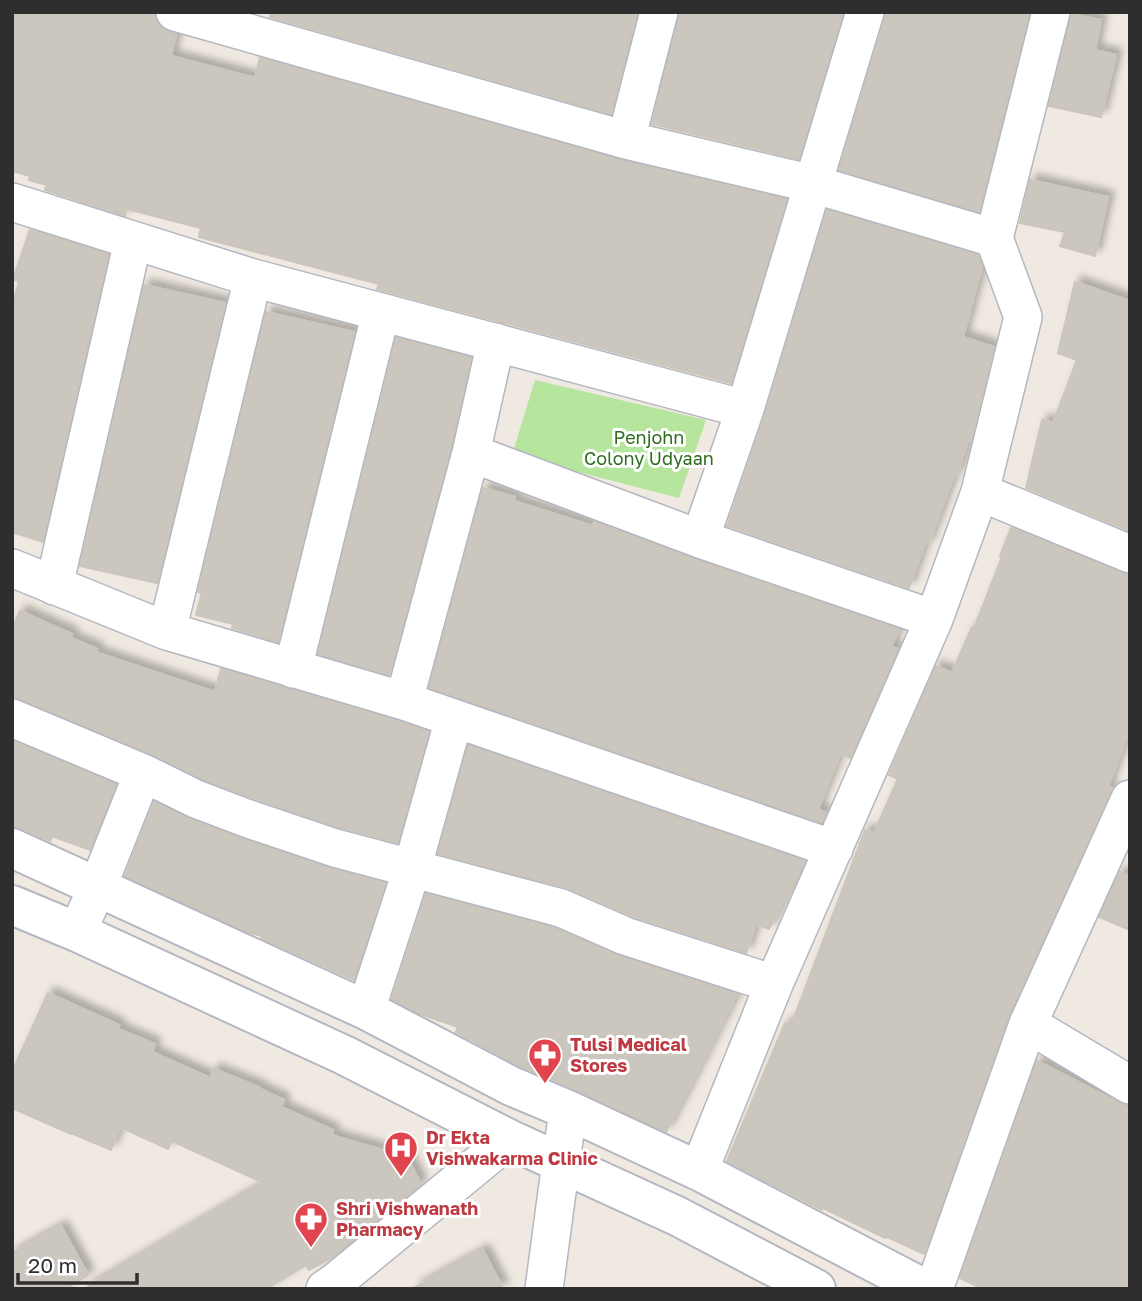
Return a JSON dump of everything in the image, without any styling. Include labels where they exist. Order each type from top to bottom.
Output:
[{"type":"street","points":[[175,12],[259,24],[626,140],[813,184],[994,238]]},
{"type":"street","points":[[626,140],[659,12]]},
{"type":"street","points":[[700,539],[745,409],[865,12]]},
{"type":"street","points":[[699,1171],[774,984],[934,619],[980,492],[1023,317],[994,238],[1051,12]]},
{"type":"street","points":[[13,204],[253,278],[745,409]]},
{"type":"street","points":[[54,586],[133,240]]},
{"type":"street","points":[[167,631],[253,278]]},
{"type":"street","points":[[293,669],[381,312]]},
{"type":"street","points":[[404,701],[471,453],[496,342]]},
{"type":"street","points":[[471,453],[700,539],[934,619]]},
{"type":"street","points":[[980,492],[1130,554]]},
{"type":"street","points":[[12,568],[167,631],[404,701],[834,849]]},
{"type":"street","points":[[12,718],[144,773],[196,799],[246,818],[335,848],[561,908],[625,936],[774,984]]},
{"type":"street","points":[[366,1010],[412,869],[454,719]]},
{"type":"street","points":[[77,932],[144,773]]},
{"type":"street","points":[[934,1289],[1028,1024],[1129,803]]},
{"type":"street","points":[[12,848],[366,1010],[511,1086],[699,1171],[925,1289]]},
{"type":"street","points":[[12,905],[77,932],[344,1055],[509,1139],[677,1216],[816,1289]]},
{"type":"street","points":[[1028,1024],[1130,1085]]},
{"type":"street","points":[[544,1289],[568,1110]]},
{"type":"street","points":[[325,1289],[509,1139]]},
{"type":"green space","name":"Penjohn Colony Udyaan","points":[[535,380],[706,420],[679,498],[512,455]]},
{"type":"building","points":[[12,12],[155,12],[160,27],[176,34],[171,56],[255,78],[260,58],[621,160],[786,199],[731,383],[377,289],[379,284],[199,237],[201,228],[127,209],[125,216],[45,190],[47,185],[12,171]]},
{"type":"building","points":[[271,12],[637,12],[611,114],[270,17]]},
{"type":"building","points":[[679,12],[843,12],[799,159],[652,124]]},
{"type":"building","points":[[885,12],[1029,12],[979,212],[839,170]]},
{"type":"building","points":[[1071,14],[1101,20],[1095,50],[1116,55],[1101,117],[1049,106]]},
{"type":"building","points":[[1030,180],[1108,197],[1095,256],[1060,246],[1065,232],[1020,223]]},
{"type":"building","points":[[827,210],[978,255],[982,266],[963,337],[994,347],[971,441],[968,440],[957,475],[954,475],[928,544],[925,543],[909,588],[727,526],[765,415]]},
{"type":"building","points":[[30,230],[108,254],[43,542],[12,532],[12,307],[19,281],[13,279]]},
{"type":"building","points":[[1075,282],[1130,301],[1130,531],[1026,488],[1042,420],[1053,423],[1077,360],[1058,353]]},
{"type":"building","points":[[144,285],[225,303],[157,583],[80,566]]},
{"type":"building","points":[[266,312],[354,332],[278,642],[232,628],[233,624],[196,615],[202,593],[198,592]]},
{"type":"building","points":[[396,338],[471,358],[451,448],[389,675],[318,654]]},
{"type":"building","points":[[483,488],[515,497],[514,501],[593,526],[594,522],[693,559],[899,629],[891,647],[898,649],[850,758],[840,754],[818,809],[826,813],[822,823],[429,688]]},
{"type":"building","points":[[1011,528],[1130,575],[1130,728],[1108,787],[1112,788],[1008,1017],[924,1254],[823,1208],[822,1210],[727,1161],[785,1023],[791,1026],[865,830],[874,833],[898,779],[889,775],[936,666],[952,673],[972,627],[974,628]]},
{"type":"building","points":[[20,611],[72,634],[71,638],[97,649],[95,652],[215,692],[221,669],[429,732],[398,843],[341,828],[204,780],[151,754],[12,697],[12,629]]},
{"type":"building","points":[[12,741],[116,784],[90,850],[52,836],[50,841],[21,828],[12,827]]},
{"type":"building","points":[[468,745],[804,861],[769,929],[756,924],[746,953],[632,916],[567,888],[438,854]]},
{"type":"building","points":[[154,802],[239,838],[328,868],[385,883],[354,980],[125,876]]},
{"type":"building","points":[[1120,872],[1130,876],[1130,930],[1099,917]]},
{"type":"building","points":[[426,894],[554,928],[619,956],[737,994],[666,1132],[520,1066],[456,1032],[458,1027],[418,1013],[392,999]]},
{"type":"building","points":[[48,993],[119,1025],[118,1029],[155,1044],[152,1052],[210,1078],[214,1069],[259,1087],[284,1100],[281,1107],[333,1130],[331,1135],[407,1157],[421,1184],[333,1257],[309,1270],[306,1265],[266,1289],[84,1289],[264,1183],[172,1141],[168,1149],[120,1127],[111,1150],[12,1108],[12,1072]]},
{"type":"building","points":[[1037,1061],[1130,1106],[1130,1289],[983,1289],[960,1278]]},
{"type":"building","points":[[61,1226],[88,1275],[65,1289],[12,1289],[12,1253]]},
{"type":"building","points":[[483,1250],[503,1289],[412,1289]]},
{"type":"place","name":"Tulsi Medical Stores","points":[[545,1085]]},
{"type":"place","name":"Dr Ekta Vishwakarma Clinic","points":[[401,1178]]},
{"type":"place","name":"Shri Vishwanath Pharmacy","points":[[311,1249]]}]
